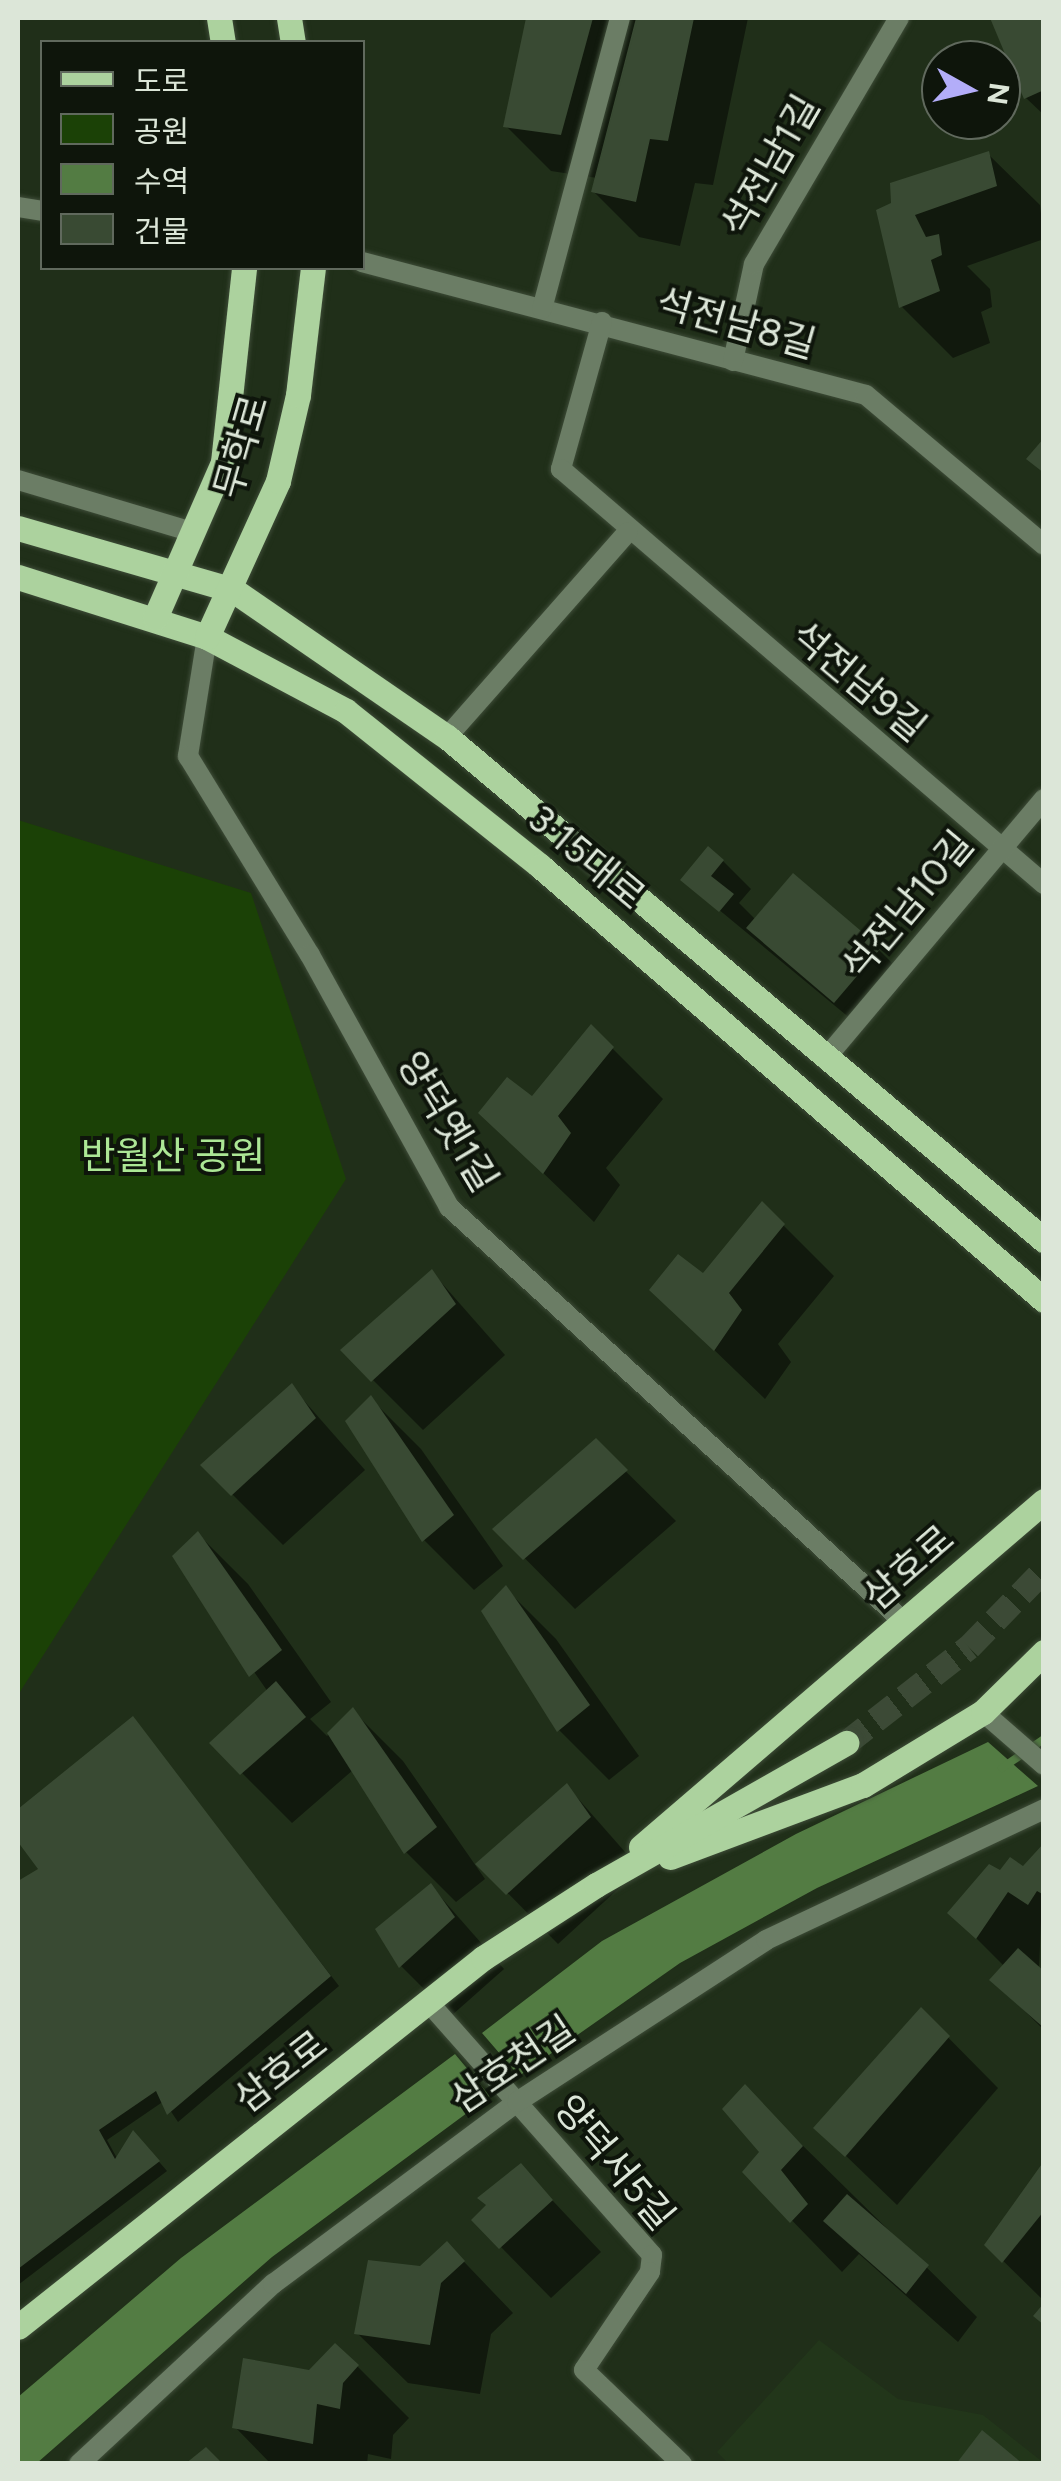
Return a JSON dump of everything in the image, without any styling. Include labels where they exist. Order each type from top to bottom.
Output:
[{"type":"main road","name":"무학로","points":[[156,618],[223,462],[244,270]]},
{"type":"main road","name":"무학로","points":[[207,637],[233,590],[278,481],[298,394],[313,270]]},
{"type":"main road","name":"3·15대로","points":[[18,528],[233,590],[447,738],[1044,1240]]},
{"type":"main road","name":"3·15대로","points":[[18,577],[207,637],[346,710],[540,866],[1044,1300]]},
{"type":"main road","name":"삼호로","points":[[596,1886],[1044,1501]]},
{"type":"main road","name":"삼호로","points":[[596,1886],[863,1785],[991,1719],[1044,1652]]},
{"type":"main road","name":"삼호로","points":[[18,2327],[430,2004],[483,1958],[596,1886],[846,1743]]},
{"type":"street","points":[[542,309],[620,18]]},
{"type":"street","name":"석전남1길","points":[[733,361],[754,264],[899,18]]},
{"type":"street","name":"석전남8길","points":[[365,263],[602,322],[866,395],[1044,545]]},
{"type":"street","name":"석전남9길","points":[[602,322],[561,469],[628,532],[1044,884]]},
{"type":"street","points":[[18,480],[192,532]]},
{"type":"street","points":[[447,738],[628,532]]},
{"type":"street","name":"양덕옛1길","points":[[207,637],[188,756],[310,955],[449,1207],[904,1622]]},
{"type":"street","name":"석전남10길","points":[[825,1059],[1044,799]]},
{"type":"street","points":[[991,1719],[1044,1765]]},
{"type":"street","name":"삼호천길","points":[[80,2464],[273,2284],[512,2097],[766,1940],[1044,1810]]},
{"type":"street","points":[[430,2004],[512,2097]]},
{"type":"street","name":"양덕서5길","points":[[512,2097],[652,2255],[650,2272],[584,2370],[682,2464]]},
{"type":"shaded area","points":[[819,2340],[898,2399],[983,2415],[1044,2463],[729,2464],[717,2452]]},
{"type":"green space","name":"반월산 공원","points":[[18,820],[251,893],[346,1179],[18,1695]]},
{"type":"water","points":[[988,1742],[1038,1786],[817,1888],[680,1963],[519,2076],[482,2033],[602,1941],[796,1834]]},
{"type":"water","points":[[455,2054],[490,2096],[272,2257],[37,2463],[18,2463],[18,2397],[181,2258]]},
{"type":"building","points":[[526,18],[593,18],[561,135],[503,127]]},
{"type":"building","points":[[636,18],[694,18],[668,141],[650,139],[636,202],[591,192]]},
{"type":"building","points":[[990,18],[1044,18],[1044,90],[1024,99],[1021,40],[999,40]]},
{"type":"building","points":[[989,151],[997,186],[915,215],[926,237],[939,234],[942,255],[931,260],[940,291],[899,308],[876,210],[891,203],[890,183]]},
{"type":"building","points":[[1044,438],[1044,473],[1026,459]]},
{"type":"building","points":[[708,846],[724,860],[711,876],[734,894],[719,912],[680,880]]},
{"type":"building","points":[[793,873],[881,948],[834,1003],[746,928]]},
{"type":"building","points":[[591,1024],[614,1047],[558,1116],[571,1133],[543,1174],[478,1113],[507,1077],[532,1096]]},
{"type":"building","points":[[762,1201],[785,1224],[729,1293],[742,1310],[714,1351],[649,1290],[678,1254],[703,1273]]},
{"type":"building","points":[[432,1269],[456,1304],[371,1382],[340,1350]]},
{"type":"building","points":[[292,1383],[316,1418],[231,1496],[200,1465]]},
{"type":"building","points":[[371,1395],[454,1515],[422,1542],[345,1421]]},
{"type":"building","points":[[596,1438],[628,1470],[523,1560],[492,1529]]},
{"type":"building","points":[[198,1531],[282,1650],[249,1677],[172,1556]]},
{"type":"building","points":[[506,1585],[590,1705],[557,1732],[481,1611]]},
{"type":"building","points":[[276,1681],[306,1717],[240,1775],[209,1743]]},
{"type":"building","points":[[353,1707],[437,1827],[404,1854],[327,1733]]},
{"type":"building","points":[[133,1716],[331,1976],[167,2115],[156,2091],[99,2130],[115,2159],[133,2130],[160,2161],[18,2269],[18,1881],[38,1869],[18,1842],[18,1809]]},
{"type":"building","points":[[567,1783],[591,1817],[506,1895],[475,1864]]},
{"type":"building","points":[[1044,1843],[1044,1895],[1037,1891],[1028,1905],[1008,1892],[976,1939],[947,1913],[989,1864],[1000,1870],[1010,1857],[1023,1866]]},
{"type":"building","points":[[431,1883],[455,1917],[399,1968],[375,1929]]},
{"type":"building","points":[[1018,1948],[1044,1971],[1044,2028],[989,1980]]},
{"type":"building","points":[[921,2007],[950,2036],[845,2157],[813,2128]]},
{"type":"building","points":[[745,2084],[803,2146],[781,2170],[808,2204],[790,2223],[742,2172],[759,2152],[722,2109]]},
{"type":"building","points":[[1044,2161],[1044,2211],[1002,2263],[984,2245]]},
{"type":"building","points":[[521,2163],[553,2200],[499,2249],[471,2220],[486,2205],[477,2198]]},
{"type":"building","points":[[847,2194],[929,2265],[906,2294],[823,2221]]},
{"type":"building","points":[[447,2241],[465,2261],[441,2283],[430,2345],[354,2334],[368,2260],[420,2266]]},
{"type":"building","points":[[1044,2303],[1044,2325],[1033,2316]]},
{"type":"building","points":[[335,2343],[359,2365],[343,2383],[340,2409],[317,2404],[313,2444],[232,2428],[243,2358],[309,2370]]},
{"type":"building","points":[[982,2430],[1023,2464],[956,2464]]},
{"type":"building","points":[[206,2447],[223,2464],[185,2464]]},
{"type":"waterway","points":[[1002,1768],[1044,1739]]},
{"type":"waterway","points":[[466,2084],[507,2053]]},
{"type":"tunnel","points":[[846,1743],[969,1647],[1044,1570]]}]
